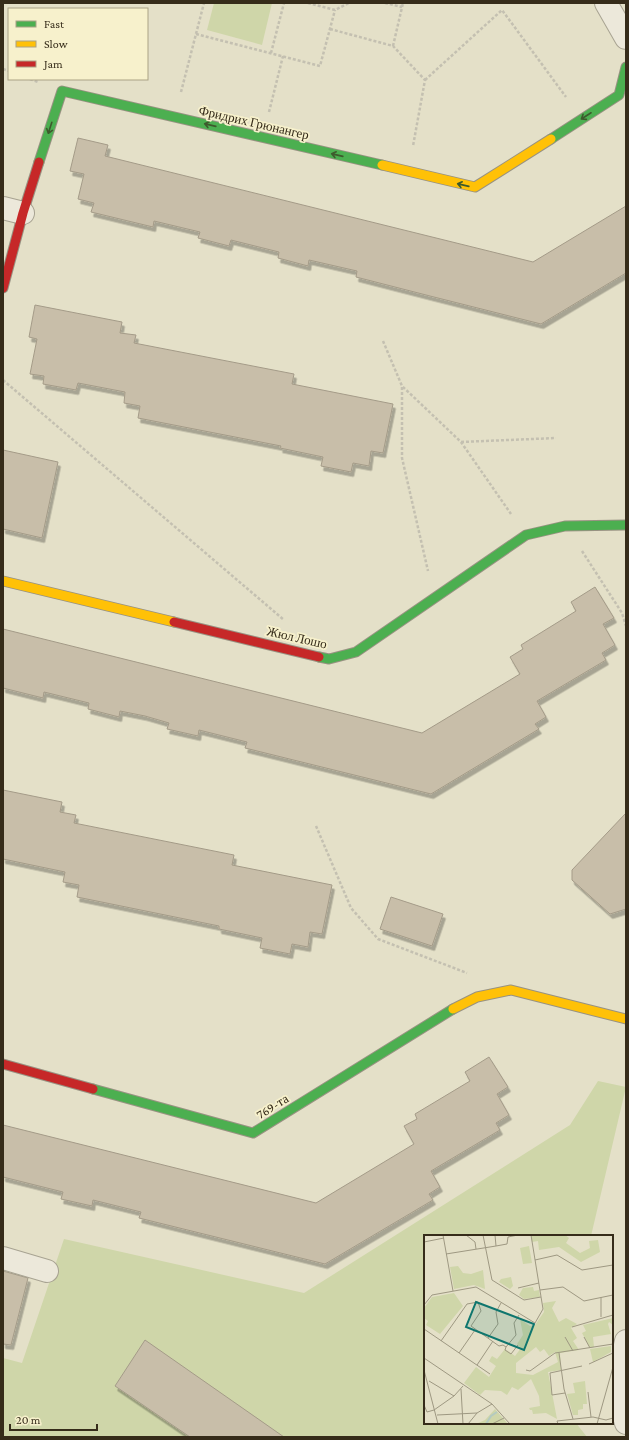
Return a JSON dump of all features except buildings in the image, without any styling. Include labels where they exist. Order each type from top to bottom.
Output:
[{"type":"street","points":[[606,3],[626,38]]},
{"type":"street","name":"Фридрих Грюнангер","points":[[3,288],[13,211],[62,91],[474,187],[619,94],[626,67]]},
{"type":"street","name":"Жюл Лошо","points":[[3,581],[329,659],[356,652],[526,535],[565,526],[626,525]]},
{"type":"street","name":"769-та","points":[[3,1064],[252,1133],[450,1010],[477,997],[511,990],[626,1019]]},
{"type":"street","points":[[3,1258],[47,1271]]},
{"type":"street","points":[[626,1341],[616,1394],[626,1423]]},
{"type":"path","points":[[175,117],[204,3]]},
{"type":"path","points":[[271,53],[284,3]]},
{"type":"path","points":[[308,3],[335,10],[349,3]]},
{"type":"path","points":[[385,3],[402,7]]},
{"type":"path","points":[[393,46],[403,3]]},
{"type":"path","points":[[196,34],[320,66],[335,10]]},
{"type":"path","points":[[408,172],[426,80],[502,10],[582,118]]},
{"type":"path","points":[[330,29],[393,46],[426,80]]},
{"type":"path","points":[[263,138],[283,56]]},
{"type":"path","points":[[383,341],[402,386],[402,458],[435,597]]},
{"type":"path","points":[[3,380],[286,622]]},
{"type":"path","points":[[402,386],[461,442],[526,535]]},
{"type":"path","points":[[461,442],[556,438]]},
{"type":"path","points":[[565,526],[622,613],[626,626]]},
{"type":"path","points":[[316,826],[351,908],[378,939],[474,976]]},
{"type":"green space","points":[[214,3],[272,3],[262,45],[207,30]]},
{"type":"green space","points":[[598,1081],[626,1087],[591,1235],[424,1235],[424,1424],[577,1424],[587,1437],[3,1437],[3,1358],[22,1363],[64,1239],[304,1293],[570,1125]]},
{"type":"traffic: fast","points":[[551,139],[619,95],[626,67]]},
{"type":"traffic: fast","points":[[39,162],[62,91],[382,165]]},
{"type":"traffic: fast","points":[[319,657],[329,659],[356,652],[526,535],[565,526],[626,525]]},
{"type":"traffic: fast","points":[[93,1089],[253,1133],[453,1009]]},
{"type":"traffic: slow","points":[[382,165],[475,187],[551,139]]},
{"type":"traffic: slow","points":[[3,581],[174,622]]},
{"type":"traffic: slow","points":[[453,1009],[477,997],[511,990],[626,1019]]},
{"type":"traffic: jam","points":[[3,288],[23,213],[39,162]]},
{"type":"traffic: jam","points":[[174,622],[319,657]]},
{"type":"traffic: jam","points":[[3,1064],[93,1089]]}]
